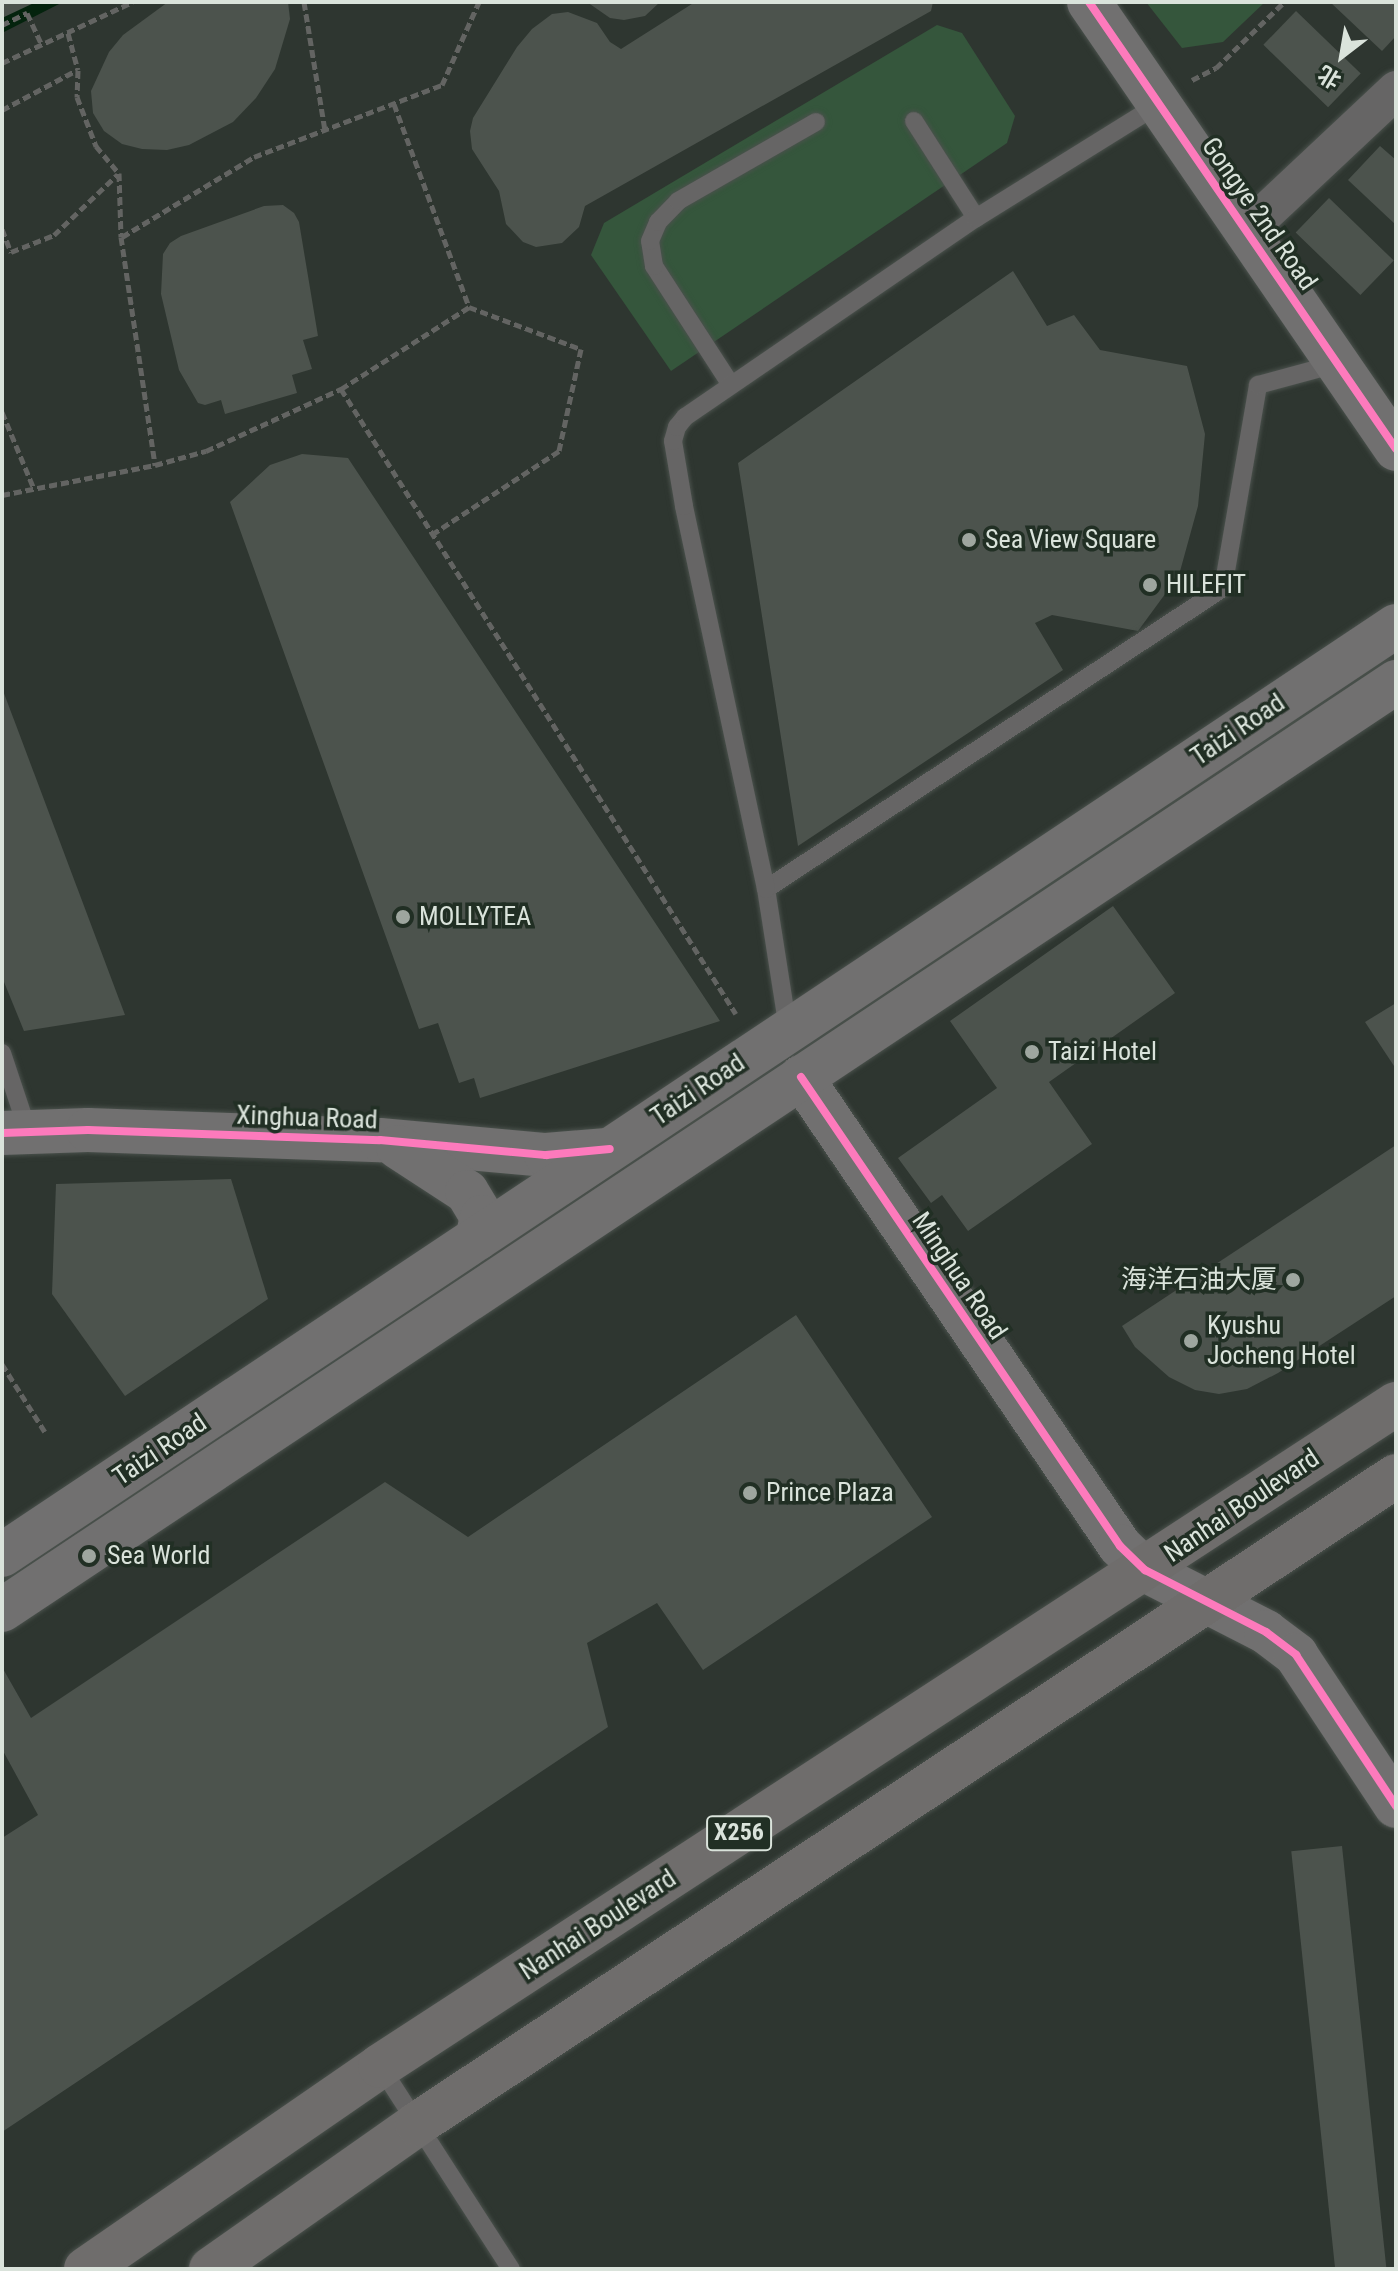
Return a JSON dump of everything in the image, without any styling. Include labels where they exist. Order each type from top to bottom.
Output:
[{"type":"main road","name":"Gongye 2nd Road","points":[[1089,2],[1396,449]]},
{"type":"main road","name":"Taizi Road","points":[[2,1555],[1396,626]]},
{"type":"main road","name":"Taizi Road","points":[[2,1610],[1396,682]]},
{"type":"main road","name":"Minghua Road","points":[[801,1077],[1099,1520],[1145,1570]]},
{"type":"main road","name":"Xinghua Road","points":[[15,1133],[88,1130],[380,1140],[546,1155],[610,1149]]},
{"type":"main road","name":"Xinghua Road","points":[[380,1140],[415,1156],[467,1192],[482,1217],[477,1238]]},
{"type":"main road","name":"Nanhai Boulevard","points":[[86,2269],[380,2066],[1396,1404]]},
{"type":"main road","name":"X256","points":[[211,2269],[417,2124],[1396,1476]]},
{"type":"main road","points":[[1145,1570],[1266,1632],[1296,1655],[1396,1806]]},
{"type":"street","points":[[1246,231],[1396,90]]},
{"type":"lane","points":[[788,1029],[766,889],[673,441],[685,417],[731,385],[976,218],[1159,104]]},
{"type":"lane","points":[[914,121],[976,218]]},
{"type":"lane","points":[[731,385],[654,266],[650,241],[658,222],[678,201],[816,122]]},
{"type":"lane","points":[[766,889],[1223,588],[1258,385],[1338,363]]},
{"type":"lane","points":[[2,1053],[15,1133]]},
{"type":"lane","points":[[380,2066],[511,2269]]},
{"type":"path","points":[[2,63],[132,2]]},
{"type":"path","points":[[304,2],[325,130]]},
{"type":"path","points":[[121,237],[254,157],[442,85],[479,2]]},
{"type":"path","points":[[1159,104],[1216,68],[1284,2]]},
{"type":"path","points":[[2,25],[27,13],[42,45]]},
{"type":"path","points":[[68,33],[78,70],[77,97],[96,146],[119,173],[121,237],[155,465]]},
{"type":"path","points":[[2,110],[78,70]]},
{"type":"path","points":[[394,104],[469,307],[581,349],[559,451],[434,533]]},
{"type":"path","points":[[2,229],[11,252],[54,235],[119,173]]},
{"type":"path","points":[[2,495],[155,465],[206,451],[341,389],[469,307]]},
{"type":"path","points":[[341,389],[736,1014]]},
{"type":"path","points":[[2,412],[34,489]]},
{"type":"path","points":[[2,1364],[45,1432]]},
{"type":"shaded area","points":[[2,2],[63,2],[2,33]]},
{"type":"shaded area","points":[[1146,2],[1265,2],[1223,42],[1182,48]]},
{"type":"shaded area","points":[[937,25],[962,33],[1015,116],[1007,143],[671,371],[591,255],[604,223]]},
{"type":"building","points":[[2,2],[36,2],[2,18]]},
{"type":"building","points":[[168,2],[288,2],[290,19],[275,69],[256,98],[233,122],[189,145],[167,150],[142,149],[122,144],[104,131],[93,113],[91,91],[109,52],[123,35]]},
{"type":"building","points":[[587,2],[660,2],[645,16],[624,20],[610,18]]},
{"type":"building","points":[[695,2],[933,2],[931,11],[585,206],[579,227],[562,243],[536,247],[523,242],[506,224],[499,191],[472,149],[470,131],[473,118],[517,47],[532,29],[552,14],[568,12],[597,23],[610,42],[621,49]]},
{"type":"building","points":[[1330,2],[1396,2],[1396,36],[1382,51]]},
{"type":"building","points":[[1296,11],[1361,74],[1328,107],[1263,45]]},
{"type":"building","points":[[1380,146],[1396,160],[1396,225],[1348,180]]},
{"type":"building","points":[[1329,198],[1394,261],[1360,295],[1296,233]]},
{"type":"building","points":[[283,205],[294,213],[299,222],[318,336],[303,340],[312,369],[292,375],[297,393],[225,414],[221,400],[205,405],[198,403],[179,370],[161,294],[163,254],[170,243],[181,236],[264,206]]},
{"type":"building","name":"Sea View Square","points":[[1013,271],[1047,326],[1074,315],[1100,350],[1187,366],[1205,434],[1198,506],[1179,575],[1138,631],[1052,615],[1035,623],[1063,670],[798,846],[738,463]]},
{"type":"building","points":[[302,454],[348,458],[720,1021],[480,1098],[474,1078],[459,1083],[438,1023],[419,1029],[230,502],[270,465]]},
{"type":"building","points":[[2,688],[125,1015],[24,1031],[2,977]]},
{"type":"building","name":"Taizi Hotel","points":[[1113,906],[1175,993],[1049,1082],[1092,1144],[968,1231],[942,1195],[931,1203],[898,1158],[997,1088],[950,1021]]},
{"type":"building","points":[[1396,1003],[1396,1069],[1365,1022]]},
{"type":"building","name":"海洋石油大厦","points":[[1396,1145],[1396,1296],[1278,1373],[1247,1389],[1219,1394],[1195,1390],[1169,1377],[1135,1347],[1122,1326]]},
{"type":"building","points":[[231,1179],[268,1299],[125,1396],[52,1294],[56,1184]]},
{"type":"building","points":[[796,1315],[932,1517],[703,1670],[657,1603],[587,1643],[608,1727],[2,2132],[2,1838],[38,1815],[2,1749],[2,1667],[31,1718],[385,1482],[468,1537]]},
{"type":"building","points":[[1342,1846],[1386,2269],[1335,2269],[1291,1851]]},
{"type":"cycle path","points":[[1089,2],[1396,449]]},
{"type":"cycle path","points":[[801,1077],[1120,1546],[1145,1570],[1266,1632],[1296,1655],[1396,1806]]},
{"type":"cycle path","points":[[2,1133],[88,1130],[380,1140],[546,1155],[610,1149]]},
{"type":"place","name":"Sea View Square","points":[[969,540]]},
{"type":"place","name":"HILEFIT","points":[[1150,585]]},
{"type":"place","name":"MOLLYTEA","points":[[403,917]]},
{"type":"place","name":"Taizi Hotel","points":[[1032,1052]]},
{"type":"place","name":"海洋石油大厦","points":[[1293,1280]]},
{"type":"place","name":"Kyushu Jocheng Hotel","points":[[1191,1341]]},
{"type":"place","name":"Prince Plaza","points":[[750,1493]]},
{"type":"place","name":"Sea World","points":[[89,1556]]}]
